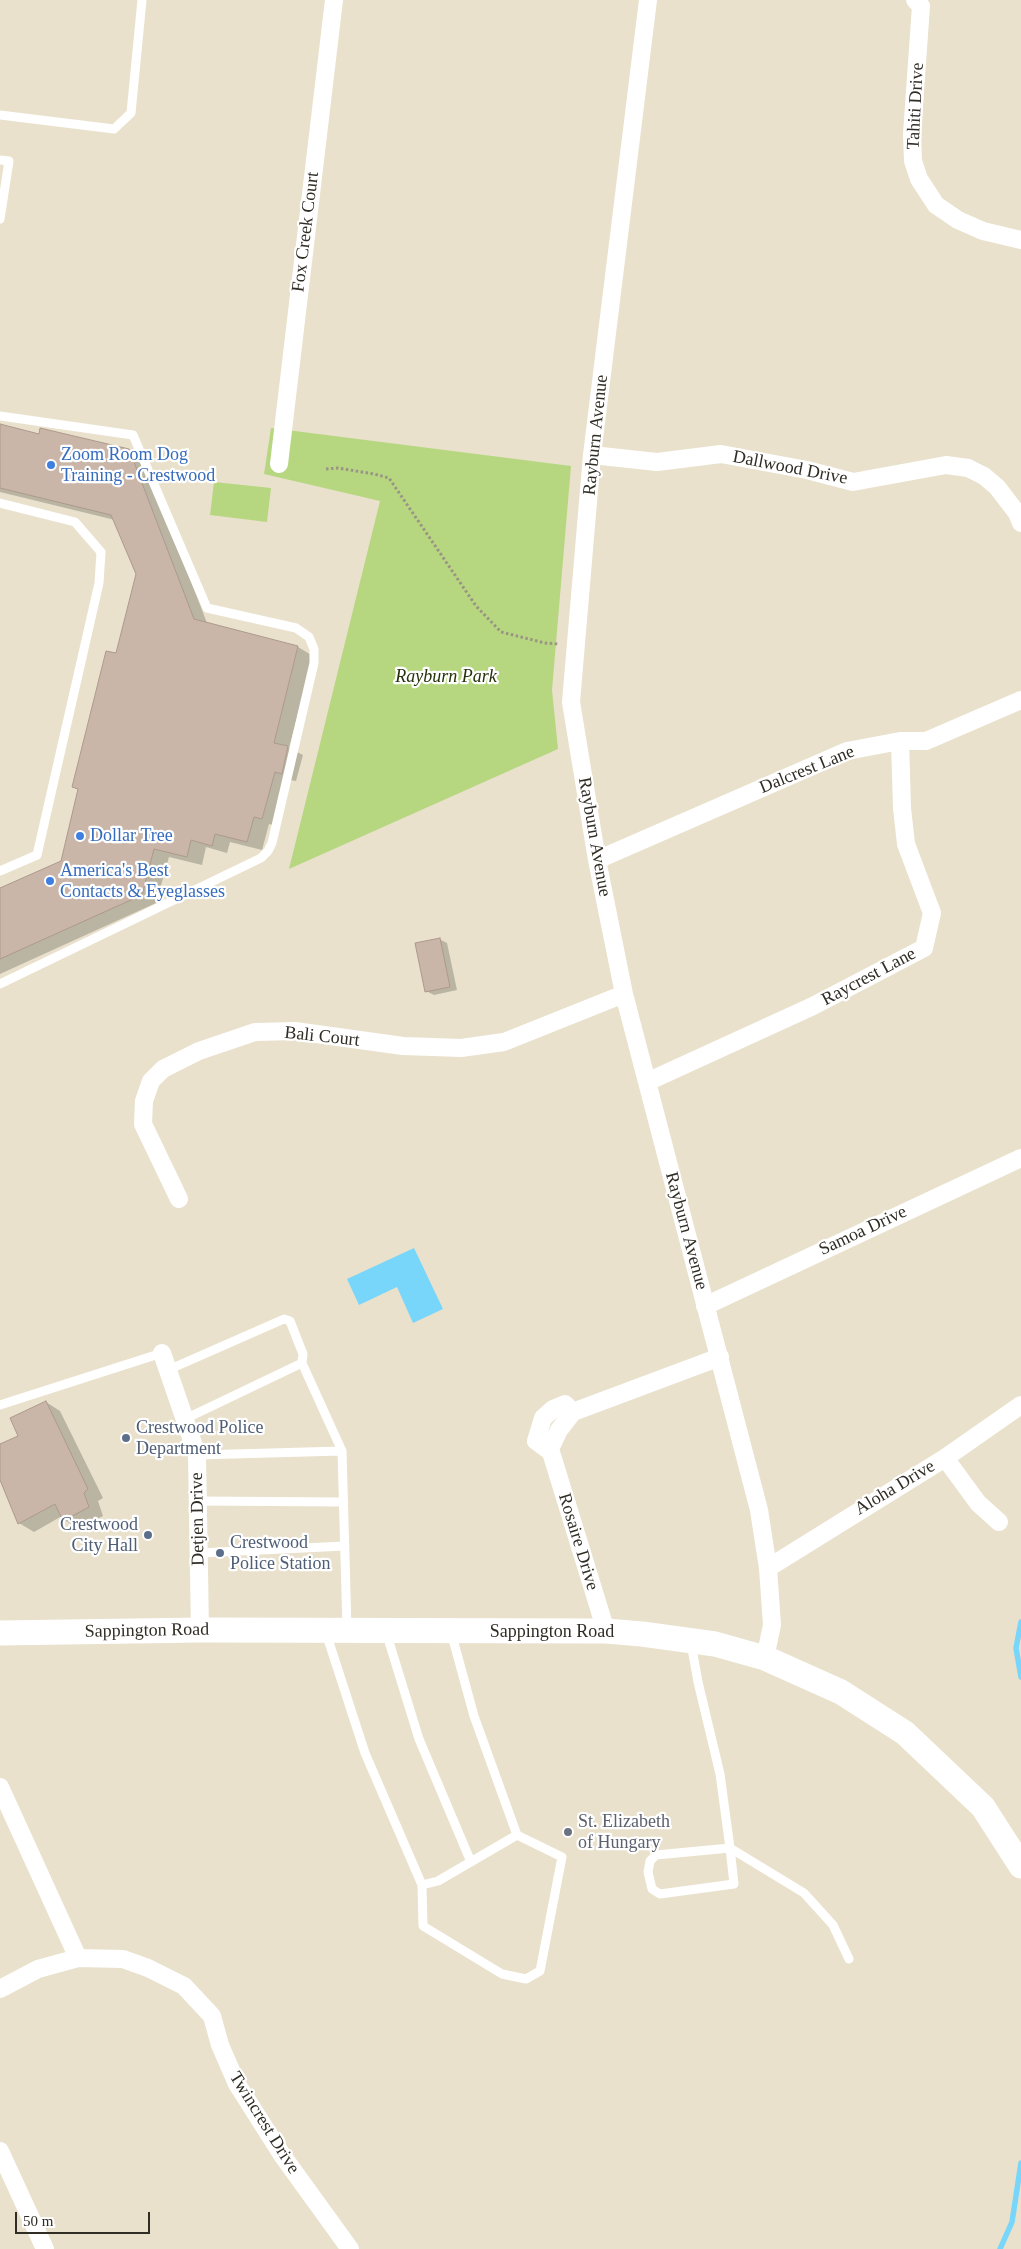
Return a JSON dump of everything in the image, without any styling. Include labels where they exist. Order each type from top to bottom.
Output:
[{"type":"main road","name":"Sappington Road","points":[[0,1633],[200,1630],[606,1631],[691,1640],[765,1658],[841,1692],[905,1734],[957,1780],[983,1807],[1021,1866]]},
{"type":"street","name":"Fox Creek Court","points":[[280,464],[334,0]]},
{"type":"street","name":"Rayburn Avenue","points":[[648,0],[592,455],[571,702],[597,860],[624,994],[760,1510],[768,1568],[772,1624],[765,1658]]},
{"type":"street","name":"Tahiti Drive","points":[[922,2],[912,134],[913,161],[920,179],[936,205],[958,220],[983,231],[1021,240]]},
{"type":"street","name":"Dallwood Drive","points":[[592,455],[657,462],[720,454],[798,468],[853,482],[946,465],[968,468],[984,476],[997,487],[1017,513],[1021,523]]},
{"type":"street","name":"Dalcrest Lane","points":[[597,860],[847,751],[900,741],[926,741],[1021,700]]},
{"type":"street","name":"Raycrest Lane","points":[[647,1082],[813,1006],[897,964],[924,948],[932,913],[906,844],[902,808],[900,741]]},
{"type":"street","name":"Bali Court","points":[[180,1199],[143,1124],[144,1101],[151,1080],[163,1069],[199,1051],[255,1032],[295,1031],[402,1046],[469,1047],[504,1042],[624,994]]},
{"type":"street","name":"Samoa Drive","points":[[705,1306],[1021,1158]]},
{"type":"street","name":"Detjen Drive","points":[[162,1353],[197,1455],[200,1630]]},
{"type":"street","name":"Rosaire Drive","points":[[606,1631],[550,1449],[559,1430],[573,1412],[720,1357]]},
{"type":"street","name":"Aloha Drive","points":[[768,1568],[945,1458],[1021,1405]]},
{"type":"street","points":[[945,1458],[978,1503],[998,1522]]},
{"type":"street","points":[[0,1787],[78,1958]]},
{"type":"street","name":"Twincrest Drive","points":[[0,1989],[38,1969],[78,1958],[123,1959],[148,1968],[184,1986],[212,2016],[220,2045],[237,2084],[282,2155],[350,2249]]},
{"type":"street","points":[[0,2151],[45,2249]]},
{"type":"lane","points":[[0,115],[114,129],[131,113],[142,0]]},
{"type":"lane","points":[[0,160],[8,161],[0,219]]},
{"type":"lane","points":[[0,416],[133,435],[207,608],[296,628],[308,637],[314,649],[312,673],[272,843],[268,851],[261,858],[0,984]]},
{"type":"lane","points":[[0,504],[76,522],[101,552],[99,583],[37,855],[0,871]]},
{"type":"lane","points":[[168,1370],[284,1319],[290,1321],[302,1354],[302,1363],[342,1451],[345,1546],[336,1631],[365,1753],[422,1885],[422,1926],[502,1974],[526,1979],[540,1971],[562,1857],[517,1835],[474,1716],[451,1632]]},
{"type":"lane","points":[[0,1405],[162,1353]]},
{"type":"lane","points":[[185,1419],[302,1363]]},
{"type":"lane","points":[[197,1455],[342,1451]]},
{"type":"lane","points":[[198,1501],[343,1502]]},
{"type":"lane","points":[[199,1553],[345,1546]]},
{"type":"lane","points":[[386,1631],[419,1740],[470,1862]]},
{"type":"lane","points":[[691,1640],[698,1682],[720,1774],[730,1848],[734,1884],[660,1894],[652,1889],[648,1872],[650,1861],[656,1856],[730,1848],[804,1894],[833,1925],[849,1959]]},
{"type":"lane","points":[[422,1885],[438,1882],[517,1835]]},
{"type":"path","points":[[326,469],[338,468],[389,478],[476,606],[501,632],[545,643],[576,645]]},
{"type":"green space","name":"Rayburn Park","points":[[271,428],[571,466],[552,690],[558,749],[289,869],[380,501],[264,474]]},
{"type":"green space","points":[[214,482],[271,488],[267,522],[210,515]]},
{"type":"water","points":[[414,1248],[443,1309],[413,1323],[397,1287],[359,1305],[347,1279]]},
{"type":"building","points":[[0,424],[39,434],[40,428],[129,449],[194,619],[298,646],[274,743],[288,746],[282,774],[275,772],[262,819],[254,817],[247,842],[215,834],[212,846],[191,840],[187,857],[154,849],[142,895],[0,959],[0,888],[61,861],[78,789],[72,787],[106,651],[116,653],[136,574],[111,515],[0,488]]},
{"type":"building","points":[[440,938],[450,987],[425,992],[415,943]]},
{"type":"building","points":[[46,1401],[88,1489],[84,1493],[89,1507],[63,1521],[55,1504],[18,1524],[0,1480],[0,1444],[18,1436],[10,1418]]},
{"type":"waterway","points":[[1021,1622],[1016,1648],[1021,1677]]},
{"type":"waterway","points":[[1000,2249],[1012,2222],[1021,2163]]},
{"type":"place","name":"Zoom Room Dog Training - Crestwood","points":[[51,465]]},
{"type":"place","name":"Dollar Tree","points":[[80,836]]},
{"type":"place","name":"America's Best Contacts & Eyeglasses","points":[[50,881]]},
{"type":"place","name":"Crestwood Police Department","points":[[126,1438]]},
{"type":"place","name":"Crestwood City Hall","points":[[148,1535]]},
{"type":"place","name":"Crestwood Police Station","points":[[220,1553]]},
{"type":"place","name":"St. Elizabeth of Hungary","points":[[568,1832]]}]
